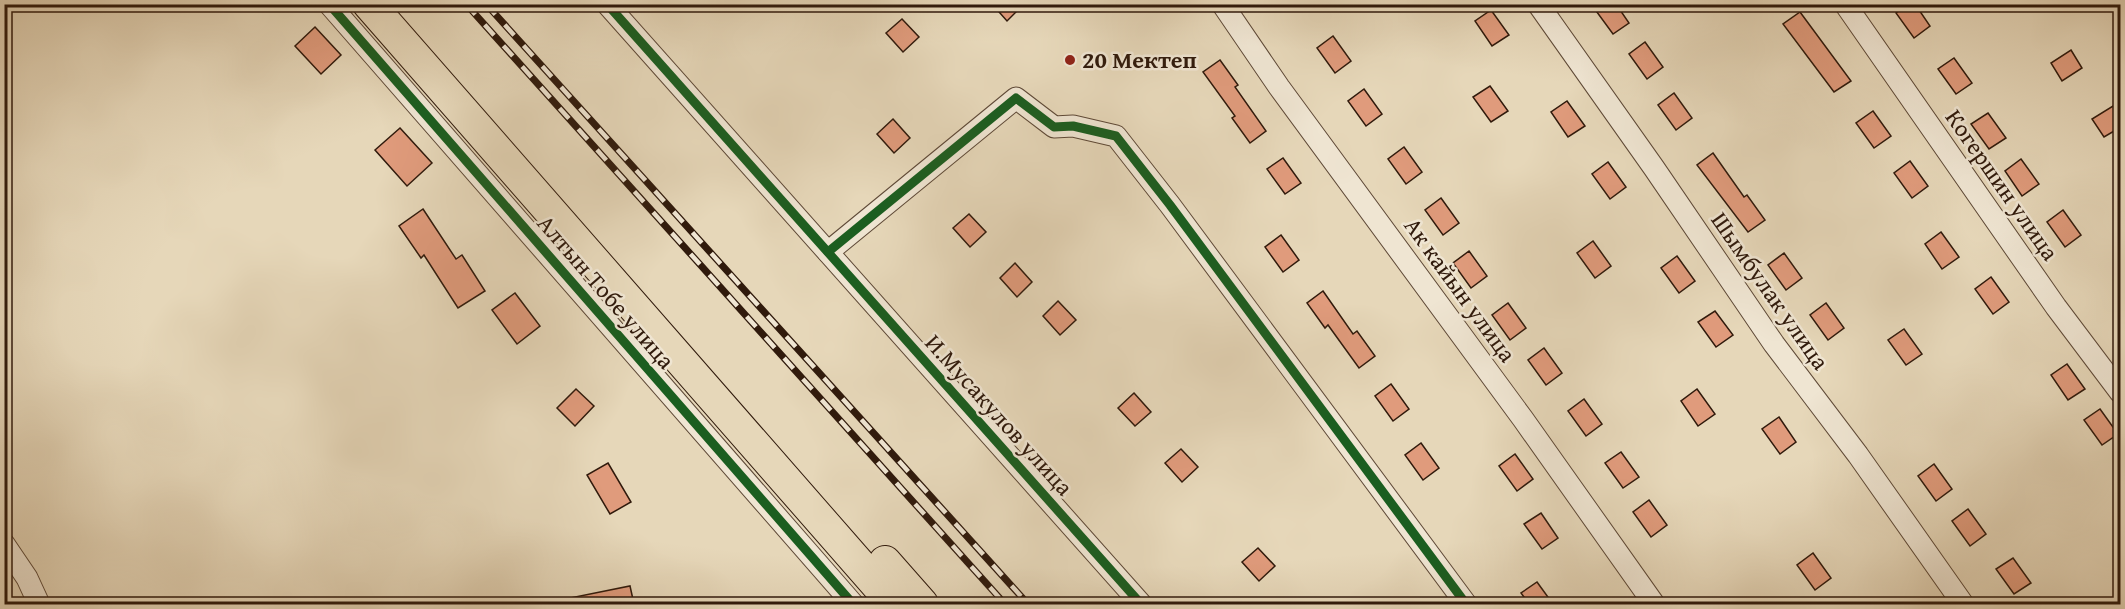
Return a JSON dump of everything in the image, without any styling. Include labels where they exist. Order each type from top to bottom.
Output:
[{"type":"highway","points":[[369,4],[894,604]]},
{"type":"highway","points":[[397,4],[922,604]]},
{"type":"street","name":"Алтын Тобе улица","points":[[329,4],[853,604]]},
{"type":"street","name":"И.Мусакулов улица","points":[[607,4],[1141,604]]},
{"type":"street","name":"Шымбулак улица","points":[[1538,4],[1774,344],[1858,455],[1963,604]]},
{"type":"street","name":"Когершин улица","points":[[1845,4],[2056,307],[2121,392]]},
{"type":"street","name":"Ак кайын улица","points":[[1223,5],[1279,87],[1523,419],[1654,604]]},
{"type":"street","points":[[828,252],[1016,98],[1054,127],[1073,126],[1116,136],[1170,205],[1466,604]]},
{"type":"street","points":[[4,544],[27,578],[39,604]]},
{"type":"building","points":[[992,4],[1024,4],[1007,21]]},
{"type":"building","points":[[1591,4],[1616,4],[1629,23],[1613,34]]},
{"type":"building","points":[[1908,4],[1915,4],[1930,26],[1914,38],[1896,13]]},
{"type":"building","points":[[1491,10],[1509,35],[1492,46],[1475,21]]},
{"type":"building","points":[[1800,12],[1851,81],[1834,92],[1783,24]]},
{"type":"building","points":[[902,19],[919,37],[903,52],[886,33]]},
{"type":"building","points":[[315,27],[341,55],[321,74],[295,46]]},
{"type":"building","points":[[1333,36],[1351,61],[1335,73],[1317,48]]},
{"type":"building","points":[[1645,42],[1663,67],[1647,79],[1629,54]]},
{"type":"building","points":[[2071,50],[2082,68],[2062,81],[2051,63]]},
{"type":"building","points":[[1954,58],[1972,83],[1956,94],[1938,69]]},
{"type":"building","points":[[1220,60],[1238,85],[1235,87],[1266,131],[1250,143],[1232,118],[1235,116],[1203,72]]},
{"type":"building","points":[[1490,86],[1508,111],[1491,122],[1473,97]]},
{"type":"building","points":[[1364,89],[1382,114],[1366,126],[1348,101]]},
{"type":"building","points":[[1674,93],[1692,118],[1676,130],[1658,105]]},
{"type":"building","points":[[1567,101],[1585,126],[1568,137],[1551,112]]},
{"type":"building","points":[[2113,106],[2121,119],[2121,127],[2104,137],[2092,119]]},
{"type":"building","points":[[1873,111],[1891,136],[1874,148],[1856,123]]},
{"type":"building","points":[[1988,113],[2006,138],[1989,149],[1971,124]]},
{"type":"building","points":[[893,119],[910,138],[894,153],[877,134]]},
{"type":"building","points":[[400,128],[432,163],[407,186],[375,150]]},
{"type":"building","points":[[1404,147],[1422,172],[1406,184],[1388,159]]},
{"type":"building","points":[[1713,153],[1744,197],[1747,195],[1765,220],[1748,232],[1697,165]]},
{"type":"building","points":[[1283,158],[1301,183],[1285,194],[1267,169]]},
{"type":"building","points":[[2021,159],[2039,184],[2022,196],[2005,171]]},
{"type":"building","points":[[1910,161],[1928,186],[1912,198],[1894,173]]},
{"type":"building","points":[[1608,162],[1626,187],[1610,199],[1592,174]]},
{"type":"building","points":[[1441,198],[1459,223],[1443,235],[1425,210]]},
{"type":"building","points":[[423,209],[456,259],[462,255],[485,291],[458,308],[424,255],[421,258],[399,226]]},
{"type":"building","points":[[2063,210],[2081,235],[2065,247],[2047,222]]},
{"type":"building","points":[[969,214],[986,232],[970,247],[953,228]]},
{"type":"building","points":[[1941,232],[1959,257],[1942,269],[1925,244]]},
{"type":"building","points":[[1281,235],[1299,260],[1283,272],[1265,247]]},
{"type":"building","points":[[1593,241],[1611,266],[1595,278],[1577,253]]},
{"type":"building","points":[[1469,251],[1487,276],[1471,288],[1453,263]]},
{"type":"building","points":[[1784,253],[1802,278],[1786,290],[1768,265]]},
{"type":"building","points":[[1677,256],[1695,281],[1679,293],[1661,268]]},
{"type":"building","points":[[1015,263],[1032,282],[1017,297],[1000,278]]},
{"type":"building","points":[[1991,277],[2009,302],[1993,314],[1975,289]]},
{"type":"building","points":[[1323,291],[1353,334],[1357,331],[1375,356],[1359,368],[1328,325],[1325,328],[1307,303]]},
{"type":"building","points":[[515,293],[540,326],[517,344],[492,310]]},
{"type":"building","points":[[1058,301],[1076,320],[1060,335],[1043,316]]},
{"type":"building","points":[[1508,303],[1526,328],[1510,340],[1492,315]]},
{"type":"building","points":[[1826,303],[1844,328],[1828,340],[1810,315]]},
{"type":"building","points":[[1715,311],[1733,335],[1716,347],[1698,322]]},
{"type":"building","points":[[1904,329],[1922,354],[1906,365],[1888,340]]},
{"type":"building","points":[[1544,348],[1562,373],[1546,385],[1528,360]]},
{"type":"building","points":[[2067,364],[2085,389],[2068,400],[2051,375]]},
{"type":"building","points":[[1391,384],[1409,409],[1393,421],[1375,396]]},
{"type":"building","points":[[576,389],[594,406],[575,426],[557,408]]},
{"type":"building","points":[[1697,389],[1715,414],[1698,426],[1681,401]]},
{"type":"building","points":[[1134,393],[1151,412],[1135,426],[1118,408]]},
{"type":"building","points":[[1584,399],[1602,424],[1586,436],[1568,411]]},
{"type":"building","points":[[2100,409],[2118,434],[2102,445],[2084,420]]},
{"type":"building","points":[[1779,417],[1796,442],[1780,454],[1762,429]]},
{"type":"building","points":[[1421,443],[1439,468],[1423,480],[1405,455]]},
{"type":"building","points":[[1181,449],[1198,467],[1182,482],[1165,463]]},
{"type":"building","points":[[1621,452],[1639,477],[1623,488],[1605,463]]},
{"type":"building","points":[[1515,454],[1533,479],[1517,491],[1499,466]]},
{"type":"building","points":[[608,463],[631,502],[610,514],[587,475]]},
{"type":"building","points":[[1934,464],[1952,489],[1936,501],[1918,476]]},
{"type":"building","points":[[1649,500],[1667,525],[1651,537],[1633,512]]},
{"type":"building","points":[[1968,509],[1986,534],[1970,546],[1952,521]]},
{"type":"building","points":[[1541,513],[1558,538],[1542,549],[1524,524]]},
{"type":"building","points":[[1258,548],[1275,566],[1259,581],[1242,562]]},
{"type":"building","points":[[1813,553],[1831,578],[1815,590],[1797,565]]},
{"type":"building","points":[[2013,558],[2031,583],[2014,594],[1996,569]]},
{"type":"building","points":[[1537,582],[1553,604],[1529,604],[1521,593]]},
{"type":"building","points":[[630,586],[634,604],[571,604],[570,598]]},
{"type":"railway","points":[[466,4],[1005,604]]},
{"type":"railway","points":[[486,4],[1028,604]]},
{"type":"cycle path","points":[[329,4],[853,604]]},
{"type":"cycle path","points":[[607,4],[1141,604]]},
{"type":"cycle path","points":[[828,252],[1016,98],[1054,127],[1073,126],[1116,136],[1170,205],[1466,604]]},
{"type":"place","name":"20 Мектеп","points":[[1070,60]]}]
